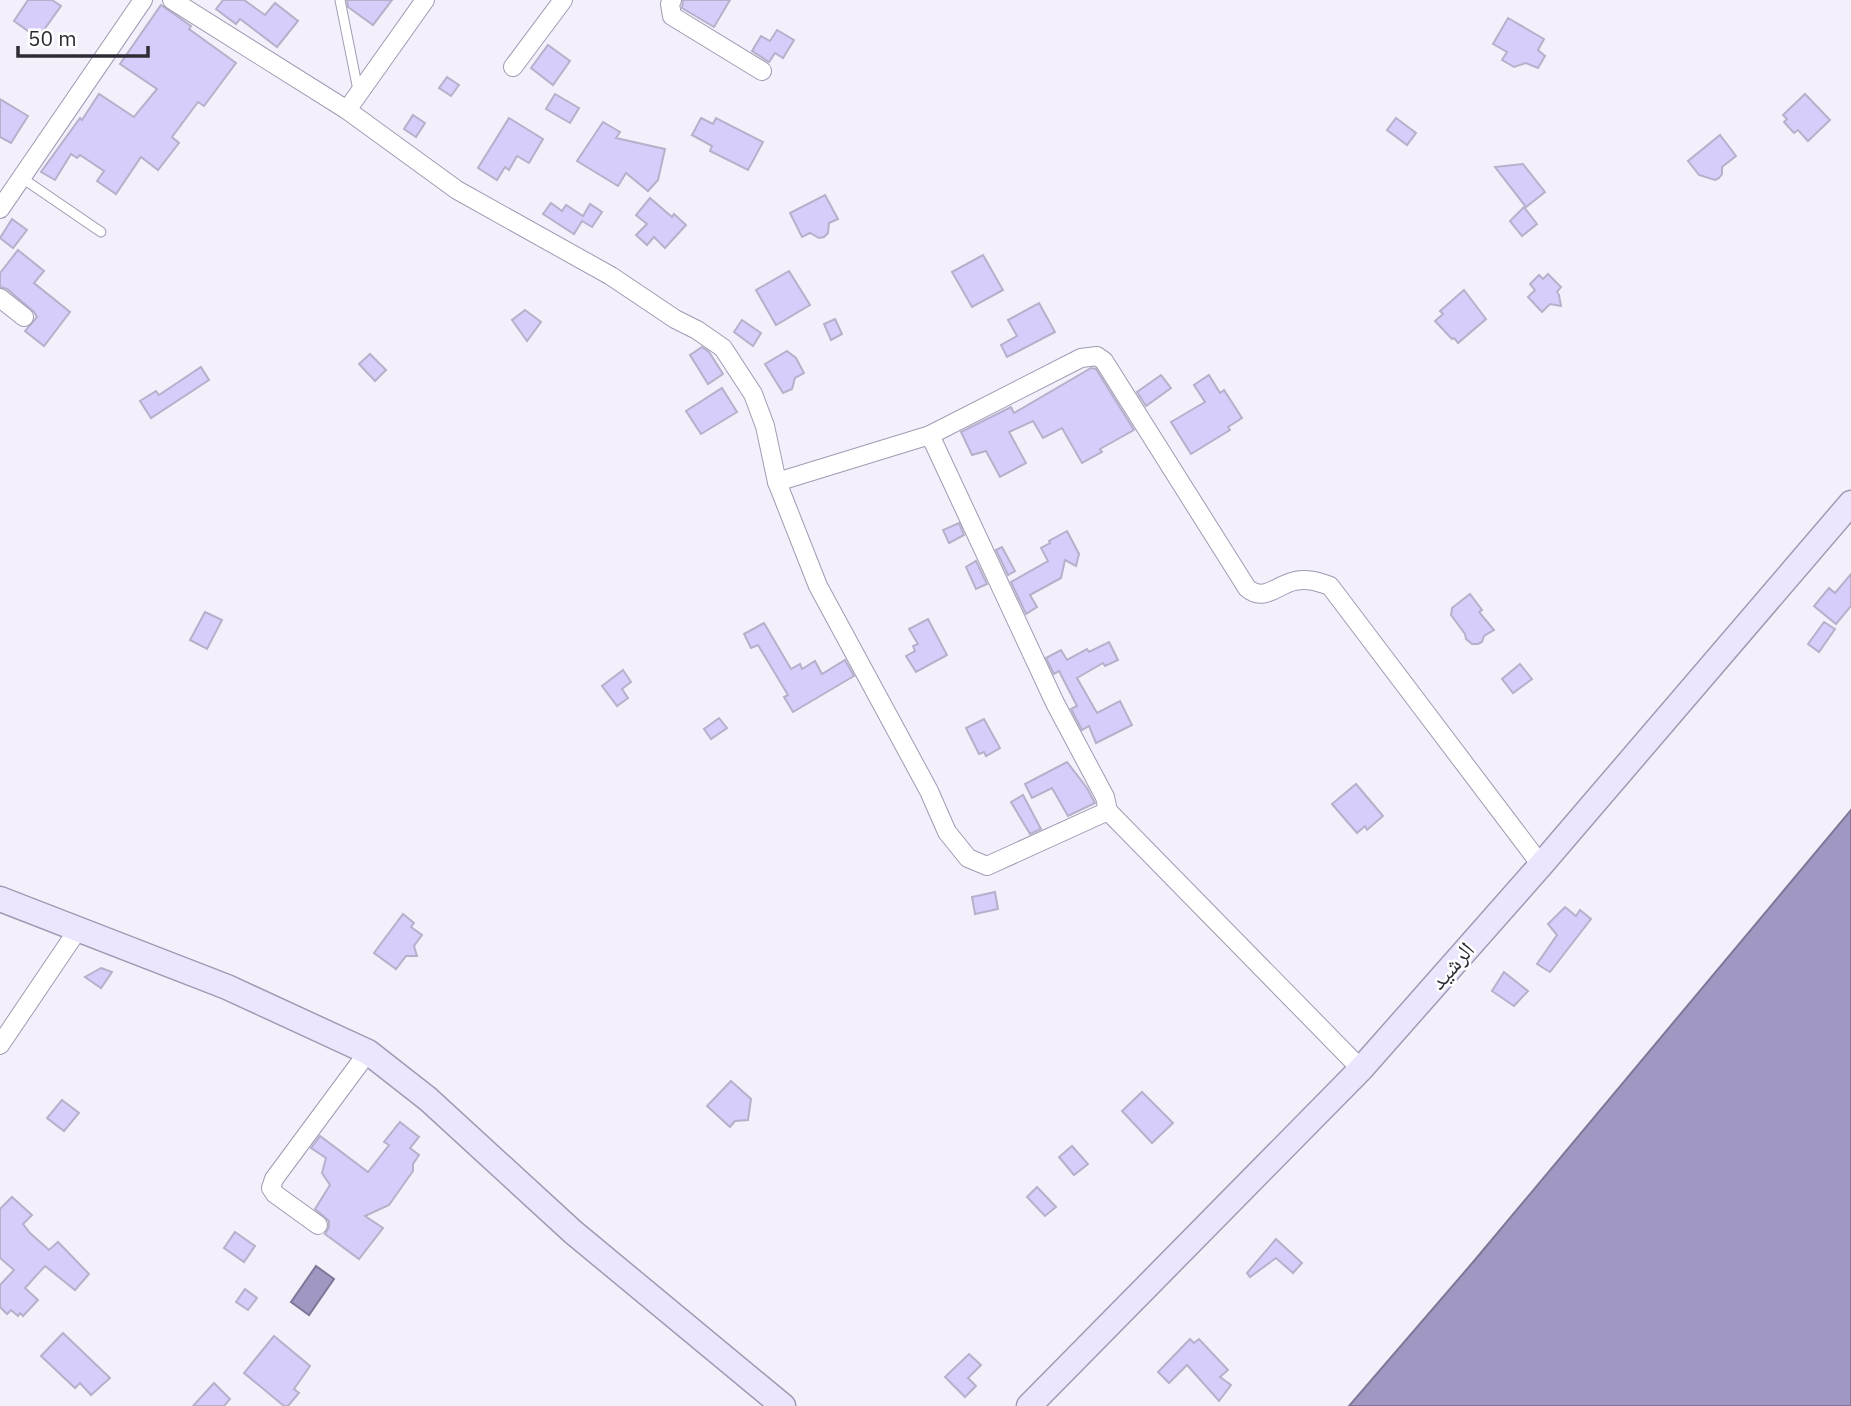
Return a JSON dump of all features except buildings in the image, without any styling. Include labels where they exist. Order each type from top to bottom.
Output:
[{"type":"main road","name":"الرشيد","points":[[1029,1406],[1361,1069],[1541,865],[1851,503]]},
{"type":"main road","points":[[0,899],[228,987],[368,1052],[428,1099],[573,1231],[783,1406]]},
{"type":"street","points":[[0,209],[143,0]]},
{"type":"street","points":[[172,0],[347,110],[457,190],[611,276],[723,348],[753,394],[765,426],[777,482],[818,586],[929,791],[947,832],[968,858],[987,866],[1108,811]]},
{"type":"street","points":[[347,110],[425,0]]},
{"type":"street","points":[[513,67],[563,0]]},
{"type":"street","points":[[671,0],[672,16],[762,71]]},
{"type":"street","points":[[0,298],[24,317]]},
{"type":"street","points":[[777,482],[930,435],[1081,359],[1097,356],[1104,361],[1247,588],[1253,593],[1261,594],[1292,581],[1305,579],[1330,586],[1541,865]]},
{"type":"street","points":[[930,435],[1055,703],[1105,797],[1108,811],[1361,1069]]},
{"type":"street","points":[[0,1045],[79,928]]},
{"type":"street","points":[[318,1225],[275,1194],[271,1188],[274,1179],[368,1052]]},
{"type":"lane","points":[[340,0],[359,92]]},
{"type":"lane","points":[[22,178],[101,232]]},
{"type":"shaded area","points":[[1851,810],[1851,1406],[1349,1406],[1474,1261]]},
{"type":"shaded area","points":[[316,1266],[334,1279],[309,1315],[291,1302]]}]
